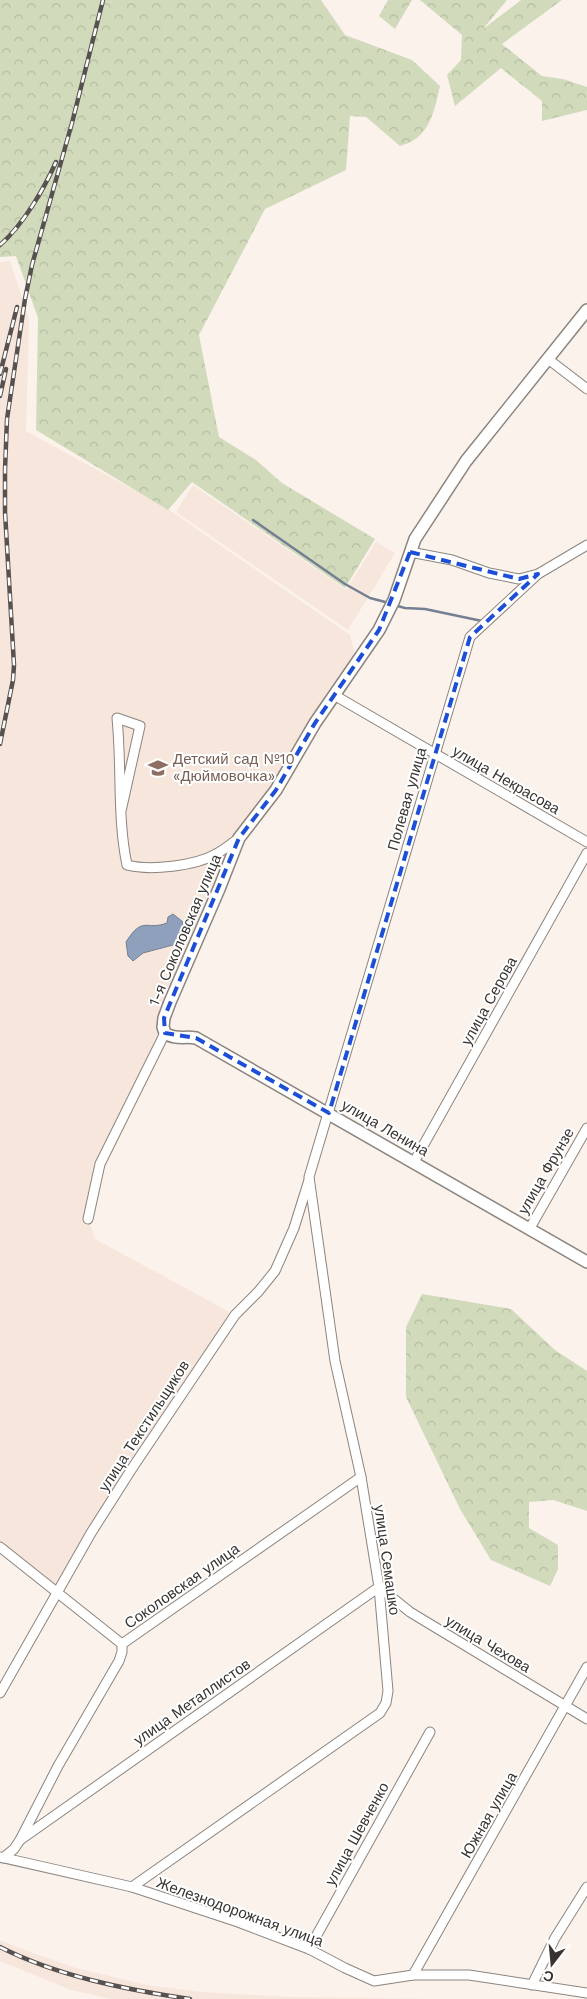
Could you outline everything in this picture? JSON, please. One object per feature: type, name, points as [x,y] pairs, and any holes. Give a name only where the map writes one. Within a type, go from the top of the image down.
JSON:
[{"type":"street","name":"1-я Соколовская улица","points":[[88,1219],[100,1164],[165,1033],[163,1027],[164,1018],[170,1002],[239,838],[276,790],[314,723],[379,630],[392,603],[415,539],[466,461],[587,310]]},
{"type":"street","points":[[548,360],[587,389]]},
{"type":"street","name":"Полевая улица","points":[[329,1114],[470,637],[538,574],[587,545]]},
{"type":"street","points":[[410,552],[452,560],[489,573],[519,579],[538,574]]},
{"type":"street","name":"улица Некрасова","points":[[334,695],[587,842]]},
{"type":"street","points":[[121,811],[140,726],[117,718],[120,752],[121,811],[123,845],[127,865],[139,868],[198,862],[216,854],[239,838]]},
{"type":"street","name":"улица Серова","points":[[414,1162],[587,853]]},
{"type":"street","name":"улица Ленина","points":[[165,1033],[173,1038],[182,1036],[196,1038],[587,1262]]},
{"type":"street","name":"улица Семашко","points":[[132,1887],[380,1712],[386,1703],[388,1691],[379,1587],[361,1478],[335,1361],[309,1177],[329,1114]]},
{"type":"street","name":"улица Фрунзе","points":[[530,1228],[587,1128]]},
{"type":"street","name":"улица Текстильщиков","points":[[0,1693],[91,1533],[177,1399],[236,1315],[275,1271],[294,1228],[309,1177]]},
{"type":"street","name":"Соколовская улица","points":[[2,1857],[14,1849],[20,1840],[58,1766],[119,1661],[122,1644],[361,1478]]},
{"type":"street","points":[[0,1547],[122,1644]]},
{"type":"street","name":"улица Чехова","points":[[379,1587],[410,1612],[587,1719]]},
{"type":"street","name":"улица Металлистов","points":[[20,1840],[379,1587]]},
{"type":"street","name":"Южная улица","points":[[414,1975],[587,1667]]},
{"type":"street","name":"улица Шевченко","points":[[309,1949],[430,1732]]},
{"type":"street","name":"Железнодорожная улица","points":[[2,1857],[132,1887],[238,1922],[309,1949],[374,1981],[414,1975],[469,1975],[587,1993]]},
{"type":"street","points":[[532,1985],[555,1938],[587,1886]]},
{"type":"highlighted area","points":[[410,552],[519,579],[538,574],[470,637],[329,1113],[196,1038],[165,1033],[164,1018],[239,838],[276,790],[315,723],[379,630]]},
{"type":"shaded area","points":[[10,261],[29,319],[26,431],[165,507],[350,635],[357,664],[248,825],[163,1027],[100,1164],[88,1219],[95,1239],[235,1315],[177,1399],[58,1593],[0,1547],[0,262]]},
{"type":"shaded area","points":[[193,485],[346,590],[376,542],[395,553],[348,630],[176,512]]},
{"type":"shaded area","points":[[0,1940],[76,1968],[147,1985],[201,1992],[289,1997],[427,1999],[112,1999],[71,1990],[0,1961]]},
{"type":"green space","points":[[0,0],[321,0],[345,35],[412,60],[440,86],[429,123],[418,137],[400,146],[366,117],[350,116],[346,170],[265,209],[199,335],[219,437],[256,460],[282,483],[375,539],[345,588],[192,482],[168,510],[36,430],[38,318],[16,256],[0,257]]},
{"type":"green space","points":[[388,0],[412,0],[395,29],[379,16]]},
{"type":"green space","points":[[420,0],[507,0],[483,29],[521,0],[562,0],[502,44],[542,76],[563,79],[587,87],[587,110],[542,121],[542,101],[501,68],[455,106],[447,75],[461,60],[462,35]]},
{"type":"green space","points":[[422,1294],[511,1309],[555,1350],[587,1371],[587,1511],[553,1500],[529,1502],[529,1528],[558,1545],[558,1569],[550,1586],[491,1560],[460,1509],[406,1397],[406,1327]]},
{"type":"water","points":[[173,914],[183,922],[183,934],[173,945],[143,953],[133,961],[128,956],[126,942],[132,934],[141,926],[167,923],[168,917]]},
{"type":"waterway","points":[[253,520],[345,584],[370,598],[389,603]]},
{"type":"waterway","points":[[394,605],[405,608],[425,609],[482,621]]},
{"type":"railway","points":[[0,744],[13,680],[14,665],[5,512],[7,419],[32,265],[72,123],[103,0]]},
{"type":"railway","points":[[0,245],[9,237],[32,206],[56,162]]},
{"type":"railway","points":[[0,374],[17,307]]},
{"type":"railway","points":[[0,396],[6,369]]},
{"type":"railway","points":[[0,1947],[69,1974],[117,1986],[190,1999]]},
{"type":"place","name":"Детский сад №10 «Дюймовочка»","points":[[158,768]]}]
